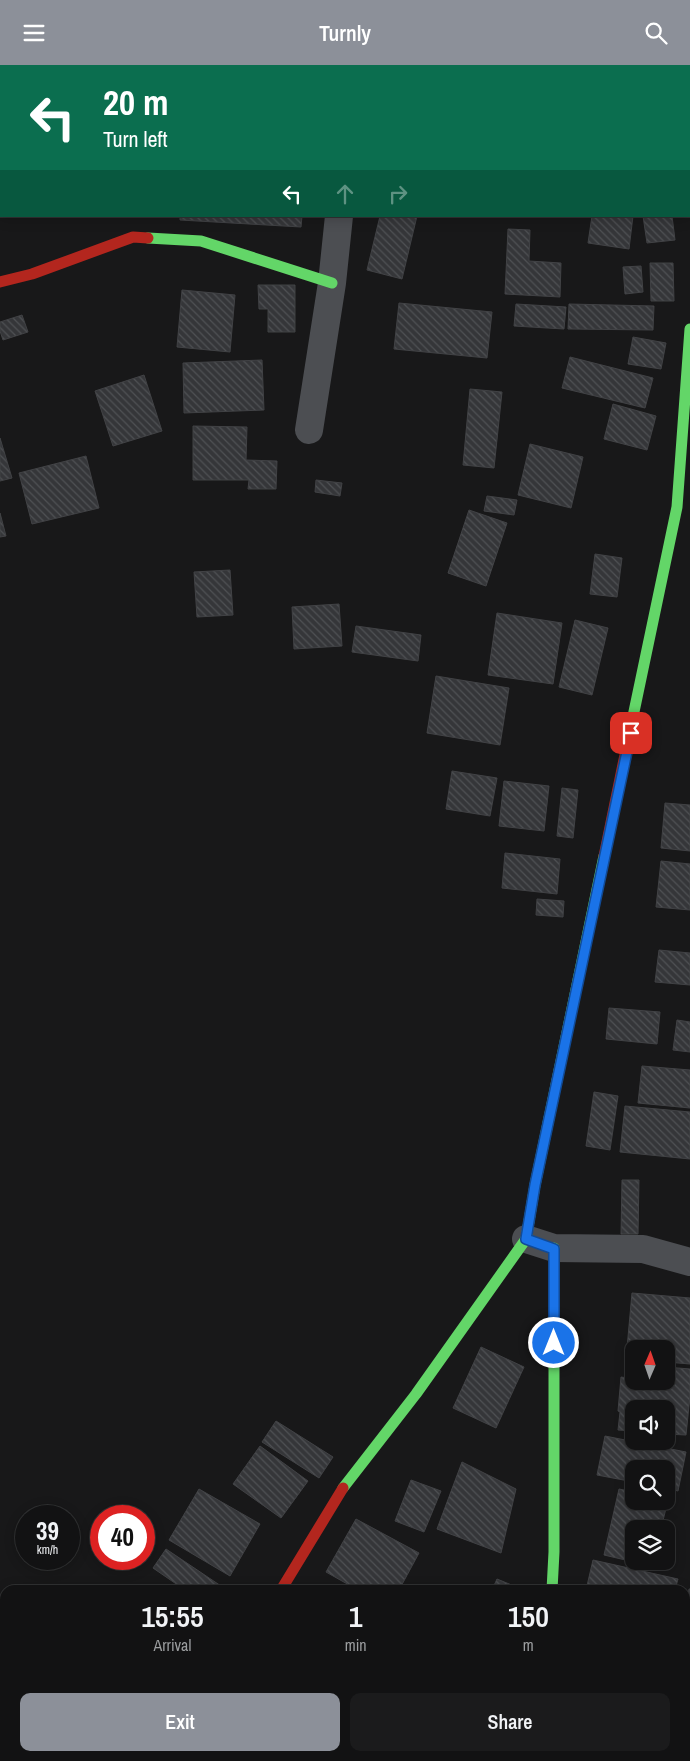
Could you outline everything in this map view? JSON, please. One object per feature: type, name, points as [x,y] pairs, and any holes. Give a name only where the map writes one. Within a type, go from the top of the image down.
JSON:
[{"type":"street","points":[[309,430],[332,283],[339,217]]},
{"type":"street","points":[[0,282],[32,274],[133,237],[201,241],[332,283]]},
{"type":"street","points":[[284,1585],[337,1496],[416,1394],[526,1239],[535,1185],[684,508],[690,329]]},
{"type":"street","points":[[526,1239],[554,1249],[643,1249],[690,1262]]},
{"type":"street","points":[[552,1585],[554,1552],[554,1249]]},
{"type":"building","points":[[180,217],[302,217],[301,227],[180,220]]},
{"type":"building","points":[[380,217],[417,217],[402,279],[367,270]]},
{"type":"building","points":[[592,217],[633,217],[629,249],[588,243]]},
{"type":"building","points":[[643,217],[672,217],[675,240],[647,243]]},
{"type":"building","points":[[508,229],[530,230],[529,261],[561,263],[560,297],[505,294]]},
{"type":"building","points":[[650,263],[673,263],[674,301],[651,301]]},
{"type":"building","points":[[641,266],[643,292],[625,294],[623,267]]},
{"type":"building","points":[[258,285],[295,285],[295,332],[268,332],[268,309],[259,309]]},
{"type":"building","points":[[182,290],[235,295],[230,352],[177,347]]},
{"type":"building","points":[[399,303],[492,312],[487,358],[394,349]]},
{"type":"building","points":[[516,304],[566,307],[564,329],[514,326]]},
{"type":"building","points":[[569,304],[654,306],[653,330],[568,329]]},
{"type":"building","points":[[22,315],[28,332],[3,340],[0,322]]},
{"type":"building","points":[[633,337],[666,343],[661,369],[628,364]]},
{"type":"building","points":[[570,357],[653,378],[645,408],[562,388]]},
{"type":"building","points":[[262,360],[264,410],[184,413],[183,363]]},
{"type":"building","points":[[144,375],[162,431],[113,446],[95,391]]},
{"type":"building","points":[[470,389],[502,392],[494,468],[463,465]]},
{"type":"building","points":[[613,404],[656,416],[647,450],[604,439]]},
{"type":"building","points":[[193,426],[247,427],[246,460],[277,461],[276,489],[248,489],[249,480],[193,480]]},
{"type":"building","points":[[0,438],[12,478],[0,481]]},
{"type":"building","points":[[530,444],[583,457],[571,508],[518,495]]},
{"type":"building","points":[[86,456],[99,508],[32,524],[19,473]]},
{"type":"building","points":[[316,480],[342,483],[340,496],[315,492]]},
{"type":"building","points":[[487,496],[517,500],[514,515],[484,511]]},
{"type":"building","points":[[469,510],[507,523],[486,586],[448,573]]},
{"type":"building","points":[[0,513],[6,536],[0,537]]},
{"type":"building","points":[[595,554],[622,558],[617,597],[590,594]]},
{"type":"building","points":[[230,570],[233,615],[197,617],[194,572]]},
{"type":"building","points":[[339,604],[342,646],[294,649],[292,607]]},
{"type":"building","points":[[497,613],[562,623],[553,684],[488,675]]},
{"type":"building","points":[[575,620],[608,628],[592,695],[559,687]]},
{"type":"building","points":[[356,626],[421,635],[418,661],[352,652]]},
{"type":"building","points":[[436,676],[509,688],[500,745],[427,733]]},
{"type":"building","points":[[452,771],[497,778],[490,816],[446,809]]},
{"type":"building","points":[[504,781],[549,786],[544,831],[499,826]]},
{"type":"building","points":[[562,788],[578,790],[573,838],[557,836]]},
{"type":"building","points":[[665,803],[690,805],[690,851],[661,848]]},
{"type":"building","points":[[505,853],[560,859],[557,894],[502,888]]},
{"type":"building","points":[[661,861],[690,864],[690,910],[656,907]]},
{"type":"building","points":[[537,899],[564,901],[563,917],[536,915]]},
{"type":"building","points":[[659,950],[690,953],[690,985],[655,982]]},
{"type":"building","points":[[609,1008],[660,1012],[657,1044],[606,1039]]},
{"type":"building","points":[[677,1020],[690,1022],[690,1052],[673,1050]]},
{"type":"building","points":[[642,1066],[690,1070],[690,1108],[638,1103]]},
{"type":"building","points":[[594,1092],[618,1096],[610,1150],[586,1146]]},
{"type":"building","points":[[625,1106],[690,1112],[690,1159],[620,1152]]},
{"type":"building","points":[[622,1180],[639,1180],[638,1234],[621,1234]]},
{"type":"building","points":[[632,1293],[690,1298],[690,1364],[675,1363],[675,1340],[628,1340]]},
{"type":"building","points":[[481,1347],[524,1367],[496,1428],[453,1408]]},
{"type":"building","points":[[675,1368],[690,1369],[690,1396],[686,1435],[675,1434],[675,1400],[625,1400],[625,1430],[618,1430],[621,1377],[625,1378],[625,1390],[675,1390]]},
{"type":"building","points":[[276,1421],[333,1457],[319,1478],[262,1442]]},
{"type":"building","points":[[605,1436],[625,1440],[625,1450],[675,1450],[686,1452],[678,1491],[675,1490],[675,1460],[625,1460],[625,1480],[597,1475]]},
{"type":"building","points":[[260,1446],[308,1481],[281,1518],[233,1484]]},
{"type":"building","points":[[462,1462],[516,1489],[501,1553],[437,1529]]},
{"type":"building","points":[[411,1480],[441,1491],[424,1532],[395,1521]]},
{"type":"building","points":[[199,1489],[260,1524],[230,1576],[169,1540]]},
{"type":"building","points":[[619,1489],[625,1490],[625,1510],[666,1510],[663,1520],[625,1520],[625,1560],[604,1555]]},
{"type":"building","points":[[356,1519],[419,1553],[402,1585],[349,1585],[326,1572]]},
{"type":"building","points":[[166,1549],[220,1585],[178,1585],[155,1569],[155,1565]]},
{"type":"building","points":[[593,1560],[625,1567],[625,1570],[638,1570],[678,1579],[676,1585],[587,1585]]},
{"type":"building","points":[[497,1579],[512,1585],[494,1585]]},
{"type":"traffic: fast","points":[[148,238],[201,241],[332,283]]},
{"type":"traffic: fast","points":[[627,745],[677,507],[690,329]]},
{"type":"traffic: fast","points":[[343,1488],[416,1394],[526,1239],[535,1185],[604,856]]},
{"type":"traffic: fast","points":[[552,1585],[554,1552],[554,1248]]},
{"type":"traffic: jam","points":[[0,282],[32,274],[133,237],[148,238]]},
{"type":"traffic: jam","points":[[604,856],[627,745]]},
{"type":"traffic: jam","points":[[284,1585],[343,1488]]},
{"type":"route","points":[[554,1343],[554,1249],[526,1239],[535,1185],[631,733]]}]
